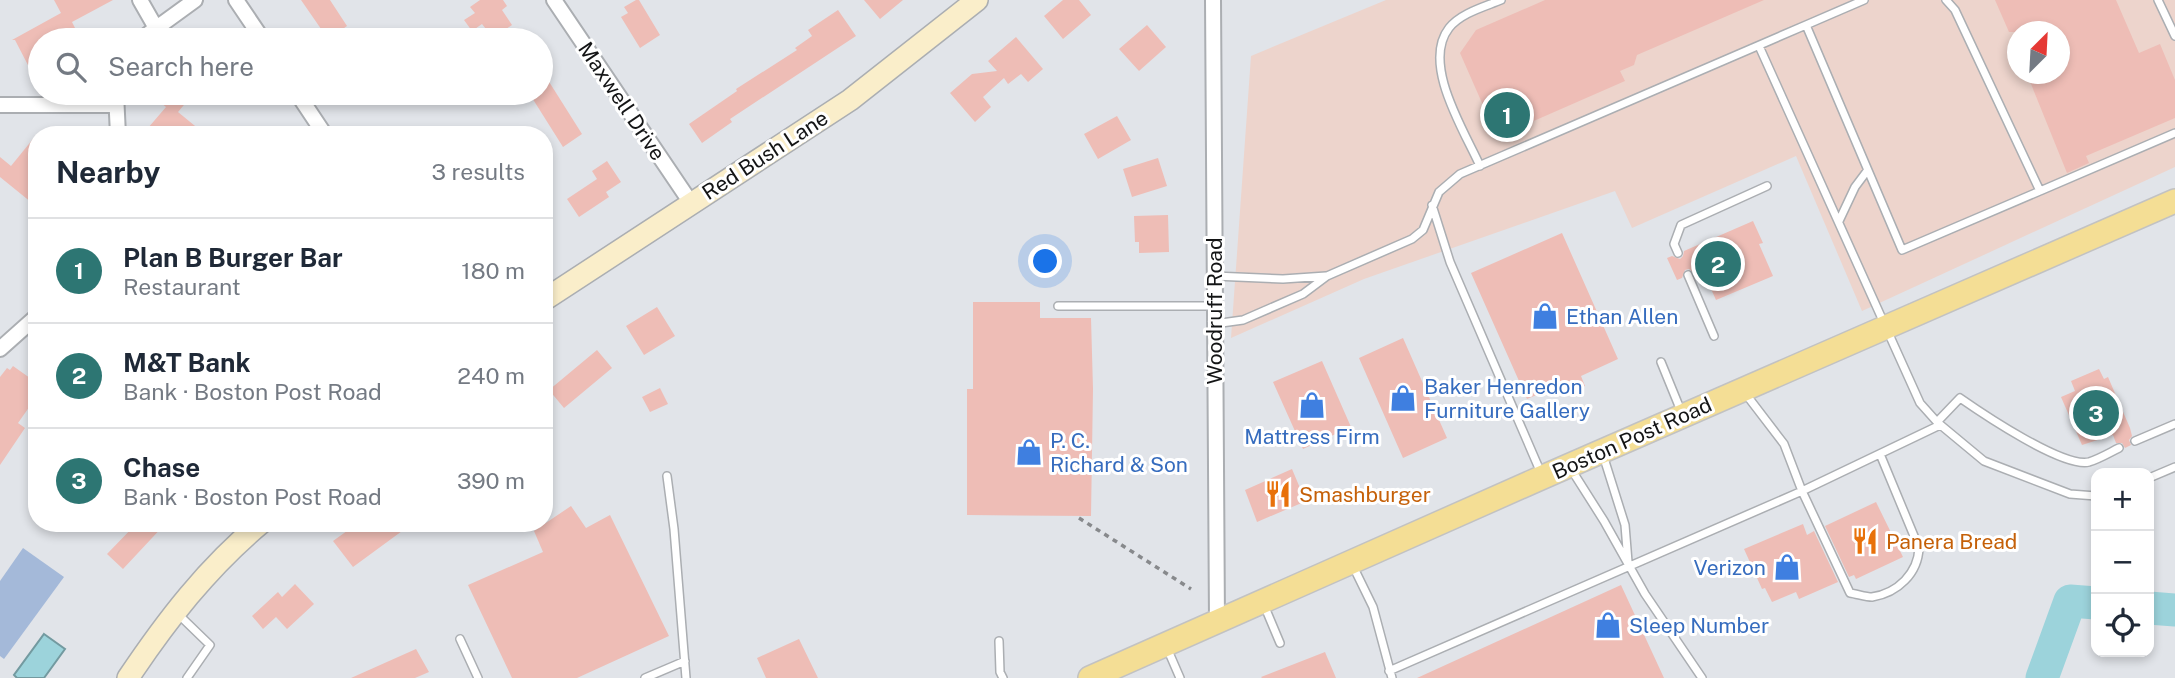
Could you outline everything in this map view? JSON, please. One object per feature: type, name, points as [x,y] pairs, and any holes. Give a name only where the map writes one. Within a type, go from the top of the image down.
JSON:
[{"type":"main road","name":"Boston Post Road","points":[[1090,678],[1742,389],[2175,201]]},
{"type":"street","points":[[140,0],[156,28],[195,0]]},
{"type":"street","points":[[236,0],[255,28]]},
{"type":"street","name":"Maxwell Drive","points":[[554,0],[691,203]]},
{"type":"street","name":"Red Bush Lane","points":[[553,294],[850,100],[977,0]]},
{"type":"street","name":"Woodruff Road","points":[[1213,0],[1217,622]]},
{"type":"street","points":[[0,105],[28,104]]},
{"type":"street","points":[[116,105],[117,126]]},
{"type":"street","points":[[305,105],[319,126]]},
{"type":"street","points":[[0,349],[28,324]]},
{"type":"street","points":[[128,678],[175,611],[221,558],[251,532]]},
{"type":"lane","points":[[1480,166],[1440,75],[1443,42],[1449,28],[1465,15],[1501,0]]},
{"type":"lane","points":[[1214,324],[1243,320],[1303,294],[1327,276],[1412,239],[1423,230],[1439,192],[1460,174],[1864,0]]},
{"type":"lane","points":[[1946,0],[1955,10],[2040,191]]},
{"type":"lane","points":[[2158,0],[2175,36]]},
{"type":"lane","points":[[1806,24],[1902,250],[2175,133]]},
{"type":"lane","points":[[1759,46],[1920,402],[1938,424],[1984,461],[2070,494],[2091,496]]},
{"type":"lane","points":[[1839,221],[1855,187],[1867,171]]},
{"type":"lane","points":[[1678,253],[1674,244],[1681,225],[1767,186]]},
{"type":"lane","points":[[1432,205],[1450,262],[1543,477]]},
{"type":"lane","points":[[1688,275],[1714,336]]},
{"type":"lane","points":[[1214,276],[1283,279],[1327,276]]},
{"type":"lane","points":[[1058,306],[1214,306]]},
{"type":"lane","points":[[1661,362],[1683,415]]},
{"type":"lane","points":[[1742,389],[1784,444],[1802,491],[1850,593],[1871,597],[1891,590],[1910,577],[1918,559],[1919,548],[1880,454]]},
{"type":"lane","points":[[1351,562],[1374,607],[1391,674],[1880,454],[1938,424],[1959,398],[2035,446],[2080,462],[2088,462],[2119,448]]},
{"type":"lane","points":[[2135,441],[2175,424]]},
{"type":"lane","points":[[1602,451],[1625,525],[1629,566]]},
{"type":"lane","points":[[1569,466],[1629,566],[1702,678]]},
{"type":"lane","points":[[2154,476],[2175,467]]},
{"type":"lane","points":[[667,476],[686,678]]},
{"type":"lane","points":[[1263,601],[1280,643]]},
{"type":"lane","points":[[175,611],[209,645],[187,678]]},
{"type":"lane","points":[[460,639],[478,678]]},
{"type":"lane","points":[[999,641],[1000,672],[1003,678]]},
{"type":"lane","points":[[1165,645],[1180,678]]},
{"type":"lane","points":[[645,678],[685,661]]},
{"type":"path","points":[[1079,518],[1191,589]]},
{"type":"shaded area","points":[[1386,0],[2175,0],[2175,167],[1862,311],[1796,156],[1632,228],[1615,191],[1364,279],[1231,338],[1251,56]]},
{"type":"shaded area","points":[[23,548],[64,577],[4,659],[0,656],[0,581]]},
{"type":"shaded area","points":[[44,634],[65,649],[44,678],[17,678],[14,675]]},
{"type":"building","points":[[54,0],[113,0],[72,22],[75,28],[34,28],[61,13]]},
{"type":"building","points":[[301,0],[330,0],[347,26],[320,28]]},
{"type":"building","points":[[480,0],[503,0],[507,6],[502,10],[512,25],[508,28],[485,28],[482,24],[470,28],[464,20],[475,13],[470,7]]},
{"type":"building","points":[[639,0],[660,35],[640,48],[621,17],[628,13],[624,7]]},
{"type":"building","points":[[864,0],[903,0],[880,19]]},
{"type":"building","points":[[1063,0],[1079,0],[1091,15],[1063,39],[1044,16]]},
{"type":"building","points":[[1545,0],[1764,0],[1637,55],[1634,65],[1620,71],[1625,81],[1497,137],[1460,53],[1476,30]]},
{"type":"building","points":[[1995,0],[2116,0],[2139,53],[2160,44],[2175,80],[2175,118],[2086,156],[2089,163],[2067,173],[2031,84],[2070,84],[2070,21],[2007,21],[2007,27]]},
{"type":"building","points":[[838,10],[856,36],[730,119],[732,122],[702,143],[689,124],[737,91],[736,89],[797,50],[795,48],[812,36],[808,30]]},
{"type":"building","points":[[1147,25],[1166,47],[1139,71],[1119,49]]},
{"type":"building","points":[[28,31],[28,65],[15,40],[12,40]]},
{"type":"building","points":[[1016,37],[1043,69],[1028,82],[1021,74],[1008,84],[1004,78],[983,97],[991,107],[975,122],[950,93],[972,74],[997,71],[988,61]]},
{"type":"building","points":[[553,88],[582,134],[563,147],[553,131],[553,126],[550,126],[537,105],[553,105]]},
{"type":"building","points":[[164,105],[184,105],[178,112],[195,126],[150,126],[166,107]]},
{"type":"building","points":[[1117,116],[1131,140],[1098,159],[1084,134]]},
{"type":"building","points":[[28,145],[28,200],[0,177],[0,157],[11,166]]},
{"type":"building","points":[[1158,158],[1167,186],[1132,197],[1123,169]]},
{"type":"building","points":[[607,161],[621,182],[606,192],[609,197],[579,217],[567,199],[597,179],[592,171]]},
{"type":"building","points":[[1168,215],[1169,252],[1139,253],[1139,242],[1135,242],[1134,216]]},
{"type":"building","points":[[1753,221],[1763,243],[1759,244],[1773,276],[1716,300],[1702,269],[1694,273],[1689,269],[1685,270],[1682,278],[1677,280],[1667,258],[1672,256],[1680,259],[1684,251]]},
{"type":"building","name":"Ethan Allen","points":[[1562,233],[1618,359],[1581,376],[1585,386],[1570,392],[1565,383],[1527,399],[1471,273]]},
{"type":"building","name":"P. C. Richard & Son","points":[[973,302],[1040,302],[1040,318],[1091,318],[1091,516],[967,515],[967,389],[973,389]]},
{"type":"building","points":[[657,307],[675,336],[644,355],[626,326]]},
{"type":"building","name":"Baker Henredon Furniture Gallery","points":[[1403,338],[1447,438],[1403,458],[1359,358]]},
{"type":"building","points":[[597,350],[612,368],[564,408],[553,395],[553,387]]},
{"type":"building","name":"Mattress Firm","points":[[1322,361],[1351,427],[1303,449],[1273,382]]},
{"type":"building","points":[[13,366],[28,377],[28,409],[18,423],[25,428],[0,465],[0,377],[7,368],[10,370]]},
{"type":"building","points":[[2099,369],[2104,379],[2108,377],[2130,428],[2131,445],[2125,448],[2122,443],[2116,443],[2113,435],[2082,445],[2061,397],[2075,391],[2071,381]]},
{"type":"building","points":[[660,388],[668,404],[650,412],[642,397]]},
{"type":"building","name":"Smashburger","points":[[1292,469],[1300,488],[1305,485],[1311,499],[1257,522],[1245,490]]},
{"type":"building","name":"Panera Bread","points":[[1876,502],[1903,557],[1856,579],[1854,575],[1849,577],[1825,526]]},
{"type":"building","points":[[571,506],[586,528],[610,515],[669,636],[577,678],[512,678],[468,585],[543,552],[534,532],[553,532],[553,518]]},
{"type":"building","name":"Verizon","points":[[1803,524],[1807,535],[1814,531],[1838,582],[1799,599],[1796,592],[1772,602],[1765,588],[1762,589],[1744,549]]},
{"type":"building","points":[[128,532],[158,532],[123,569],[107,554]]},
{"type":"building","points":[[346,532],[401,532],[353,567],[333,541]]},
{"type":"building","points":[[295,584],[314,604],[287,629],[276,617],[263,629],[252,616],[278,592],[282,597]]},
{"type":"building","points":[[1621,585],[1664,678],[1417,678]]},
{"type":"building","points":[[799,639],[818,678],[766,678],[757,658]]},
{"type":"building","points":[[416,649],[429,672],[415,678],[351,678]]},
{"type":"building","points":[[1325,652],[1336,678],[1261,677]]},
{"type":"waterway","points":[[2042,678],[2070,601],[2091,603]]},
{"type":"waterway","points":[[2154,608],[2175,610]]},
{"type":"place","name":"Plan B Burger Bar","points":[[1507,115]]},
{"type":"place","name":"M&T Bank","points":[[1718,264]]},
{"type":"place","name":"Ethan Allen","points":[[1545,316]]},
{"type":"place","name":"Baker Henredon Furniture Gallery","points":[[1403,398]]},
{"type":"place","name":"Mattress Firm","points":[[1312,405]]},
{"type":"place","name":"Chase","points":[[2096,413]]},
{"type":"place","name":"P. C. Richard & Son","points":[[1029,452]]},
{"type":"place","name":"Smashburger","points":[[1278,494]]},
{"type":"place","name":"Panera Bread","points":[[1865,541]]},
{"type":"place","name":"Verizon","points":[[1787,567]]},
{"type":"place","name":"Sleep Number","points":[[1608,625]]}]
